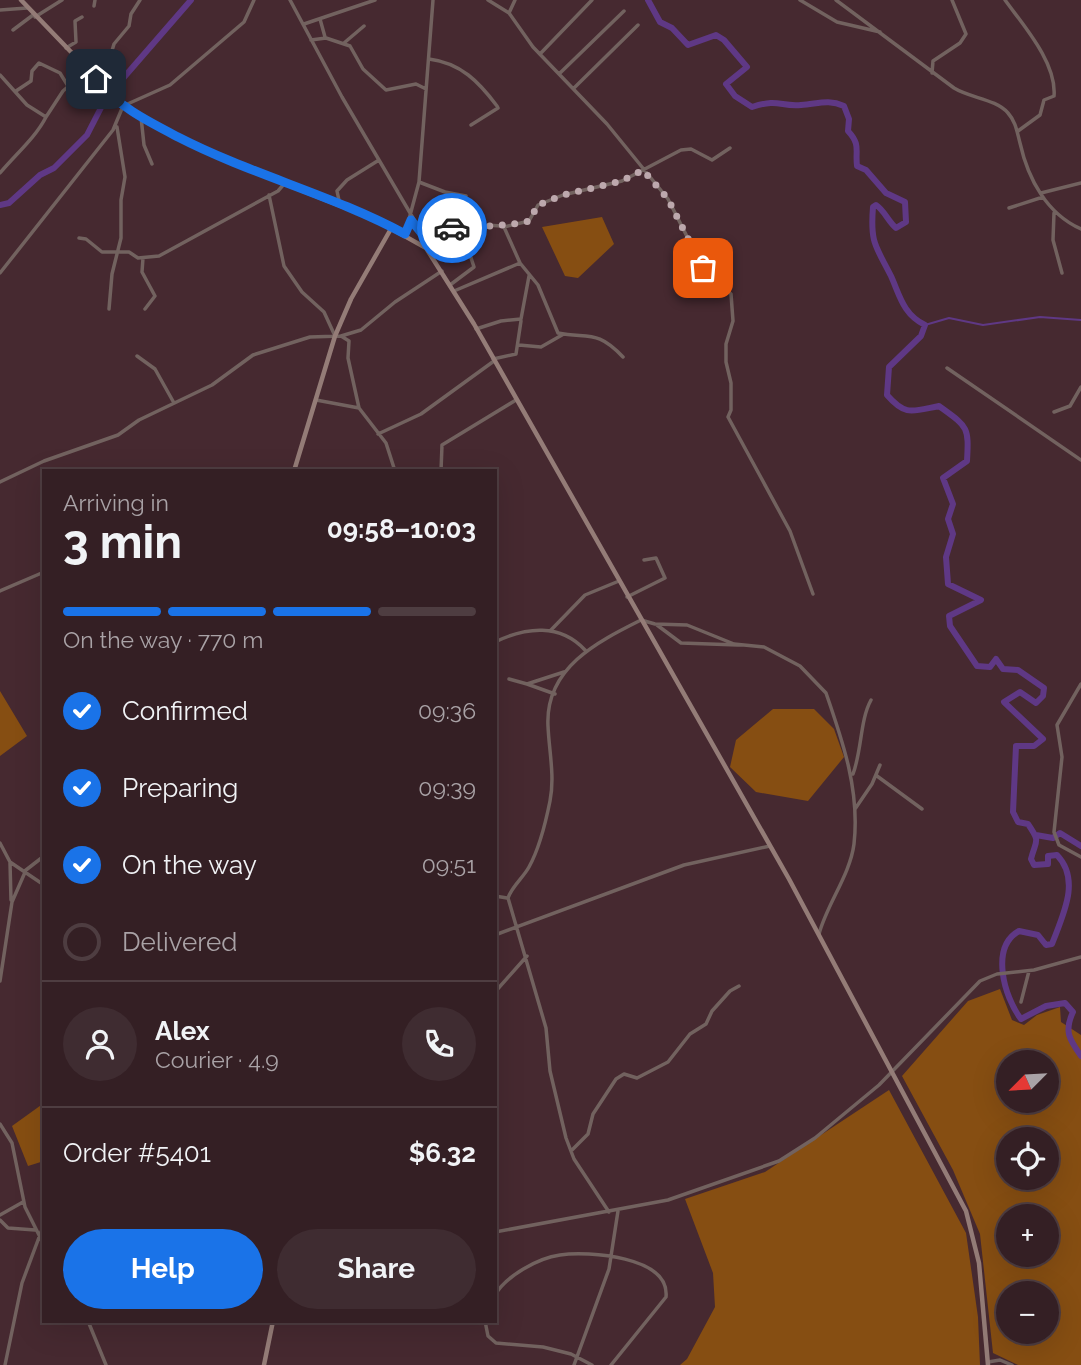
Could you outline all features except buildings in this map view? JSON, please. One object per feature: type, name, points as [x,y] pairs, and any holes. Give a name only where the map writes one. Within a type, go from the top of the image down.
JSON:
[{"type":"street","points":[[21,0],[123,106],[215,156],[392,227],[426,248],[477,329],[620,580],[627,597],[819,934],[893,1072],[970,1222],[979,1263],[988,1364],[1000,1360],[1013,1365]]},
{"type":"street","points":[[13,30],[62,0]]},
{"type":"street","points":[[94,6],[96,0]]},
{"type":"street","points":[[0,173],[18,150],[36,134],[68,86],[111,54],[140,0]]},
{"type":"street","points":[[123,106],[148,98],[181,76],[244,22],[254,0]]},
{"type":"street","points":[[290,0],[411,220],[423,235],[426,248]]},
{"type":"street","points":[[304,24],[375,0]]},
{"type":"street","points":[[405,234],[411,220],[419,182],[433,0]]},
{"type":"street","points":[[509,13],[515,0]]},
{"type":"street","points":[[540,54],[592,0]]},
{"type":"street","points":[[800,0],[837,22],[882,32]]},
{"type":"street","points":[[836,0],[882,32],[932,73],[969,97],[1003,108],[1018,131],[1020,145],[1042,195],[1054,213],[1081,229]]},
{"type":"street","points":[[932,73],[933,61],[960,43],[966,34],[952,0]]},
{"type":"street","points":[[1005,0],[1039,47],[1054,87],[1054,96],[1044,100],[1040,115],[1018,131]]},
{"type":"street","points":[[492,1],[509,13],[540,54],[574,88],[668,199],[703,268],[731,294],[733,321],[726,344],[731,410],[727,417],[790,531],[813,594]]},
{"type":"street","points":[[0,10],[27,8]]},
{"type":"street","points":[[559,74],[624,11]]},
{"type":"street","points":[[66,48],[76,41],[75,21],[82,17]]},
{"type":"street","points":[[320,19],[326,38]]},
{"type":"street","points":[[574,88],[638,25]]},
{"type":"street","points":[[344,43],[364,26]]},
{"type":"street","points":[[311,40],[326,38],[344,43],[353,49],[363,69],[386,90],[416,84],[426,89]]},
{"type":"street","points":[[429,59],[447,62],[466,72],[497,106],[498,108],[471,125]]},
{"type":"street","points":[[16,91],[31,81],[32,71],[39,62],[60,74],[68,86]]},
{"type":"street","points":[[0,75],[27,105],[47,117]]},
{"type":"street","points":[[0,273],[117,125],[123,106]]},
{"type":"street","points":[[141,117],[144,145],[152,164]]},
{"type":"street","points":[[109,310],[125,177],[117,125]]},
{"type":"street","points":[[423,235],[461,227],[494,225],[505,228],[529,221],[538,205],[563,195],[622,181],[688,149],[712,160],[730,148]]},
{"type":"street","points":[[340,205],[337,191],[347,180],[379,160]]},
{"type":"street","points":[[419,182],[458,196],[466,196]]},
{"type":"street","points":[[1009,208],[1081,183]]},
{"type":"street","points":[[79,239],[86,239],[102,252],[118,251],[144,258],[162,256],[284,184]]},
{"type":"street","points":[[269,195],[284,266],[296,285],[324,312],[338,336],[349,341],[351,347],[348,358],[359,408],[386,443],[394,469]]},
{"type":"street","points":[[1054,213],[1053,240],[1062,273]]},
{"type":"street","points":[[295,469],[351,299],[392,227]]},
{"type":"street","points":[[450,285],[474,267],[461,227]]},
{"type":"street","points":[[505,228],[520,264],[538,285],[553,327],[563,335]]},
{"type":"street","points":[[144,258],[142,272],[155,296],[145,309]]},
{"type":"street","points":[[454,290],[520,264]]},
{"type":"street","points":[[0,482],[44,461],[118,435],[132,424],[212,384],[253,355],[310,337],[338,336],[361,330],[395,302],[442,271]]},
{"type":"street","points":[[378,434],[421,414],[494,360],[513,356],[519,345],[521,319],[530,276]]},
{"type":"street","points":[[477,329],[501,321],[521,319]]},
{"type":"street","points":[[519,345],[541,347],[563,335],[592,336],[612,346],[623,357]]},
{"type":"street","points":[[137,356],[155,369],[174,403]]},
{"type":"street","points":[[947,368],[1081,460]]},
{"type":"street","points":[[1054,412],[1070,406],[1081,387]]},
{"type":"street","points":[[316,400],[359,408]]},
{"type":"street","points":[[441,469],[442,445],[480,419],[516,400]]},
{"type":"street","points":[[627,597],[665,578],[656,558],[644,560]]},
{"type":"street","points":[[0,591],[42,573]]},
{"type":"street","points":[[551,629],[585,595],[620,580]]},
{"type":"street","points":[[508,898],[531,864],[550,802],[552,773],[548,716],[566,671],[584,650],[641,620],[655,624],[687,625],[740,645]]},
{"type":"street","points":[[655,624],[681,643],[755,644],[785,656],[820,683],[829,701],[852,776],[854,845],[824,914],[819,934]]},
{"type":"street","points":[[497,641],[515,635],[551,629],[569,636],[584,650]]},
{"type":"street","points":[[527,684],[566,671]]},
{"type":"street","points":[[509,678],[555,694]]},
{"type":"street","points":[[1081,684],[1057,724],[1062,757],[1054,832],[1059,845],[1081,857]]},
{"type":"street","points":[[852,776],[861,750],[863,721],[871,700]]},
{"type":"street","points":[[854,810],[877,776],[880,765]]},
{"type":"street","points":[[877,776],[922,809]]},
{"type":"street","points":[[0,843],[10,862],[12,902],[0,981]]},
{"type":"street","points":[[497,933],[684,865],[770,846]]},
{"type":"street","points":[[12,902],[26,870],[42,858]]},
{"type":"street","points":[[10,862],[26,870],[42,883]]},
{"type":"street","points":[[497,896],[508,898]]},
{"type":"street","points":[[508,898],[546,1028],[550,1071],[571,1152],[609,1212]]},
{"type":"street","points":[[497,990],[527,956]]},
{"type":"street","points":[[497,1232],[618,1211],[692,1194],[779,1161],[815,1138],[893,1072],[974,986],[997,974],[1029,971],[1081,957]]},
{"type":"street","points":[[1021,1002],[1029,971]]},
{"type":"street","points":[[571,1152],[588,1134],[593,1114],[616,1079],[624,1074],[637,1078],[668,1062],[690,1034],[706,1024],[712,1011],[730,990],[738,986]]},
{"type":"street","points":[[0,1124],[12,1143],[23,1202],[42,1242]]},
{"type":"street","points":[[23,1202],[0,1218],[1,1224],[36,1233]]},
{"type":"street","points":[[574,1365],[612,1258],[618,1211]]},
{"type":"street","points":[[5,1365],[22,1283],[36,1233],[42,1226]]},
{"type":"street","points":[[497,1293],[514,1276],[550,1258],[583,1255],[648,1266],[667,1292],[664,1300],[611,1365]]},
{"type":"street","points":[[90,1323],[106,1365]]},
{"type":"street","points":[[264,1365],[273,1323]]},
{"type":"street","points":[[485,1323],[488,1335],[496,1343],[543,1347],[592,1365]]},
{"type":"shaded area","points":[[602,217],[614,244],[578,278],[565,276],[542,227]]},
{"type":"shaded area","points":[[0,691],[27,736],[0,756]]},
{"type":"shaded area","points":[[773,709],[814,709],[834,729],[844,757],[808,801],[756,792],[730,767],[736,740]]},
{"type":"shaded area","points":[[1000,989],[1012,1020],[1024,1025],[1037,1015],[1060,1007],[1061,1022],[1081,1035],[1081,1365],[1018,1365],[993,1353],[980,1234],[953,1170],[902,1076],[968,1001]]},
{"type":"shaded area","points":[[889,1090],[966,1233],[978,1317],[980,1365],[680,1365],[687,1359],[715,1307],[713,1273],[685,1199],[765,1172]]},
{"type":"shaded area","points":[[42,1104],[42,1162],[28,1166],[12,1126]]},
{"type":"waterway","points":[[0,205],[9,203],[40,175],[54,168],[87,135],[106,98],[191,0]]},
{"type":"waterway","points":[[648,0],[660,22],[672,28],[688,45],[716,35],[724,40],[747,67],[726,84],[735,96],[752,107],[768,103],[794,105],[828,102],[844,106],[849,119],[848,131],[856,144],[857,166],[866,170],[886,193],[905,202],[906,222],[896,228],[879,207],[873,207],[872,229],[878,251],[907,310],[925,325],[921,336],[889,367],[887,395],[899,407],[910,411],[939,406],[965,428],[968,441],[967,461],[943,478],[953,504],[948,519],[953,534],[946,557],[948,584],[981,600],[949,616],[950,626],[977,666],[990,667],[996,659],[1003,669],[1018,670],[1044,688],[1043,696],[1036,703],[1020,692],[1004,702],[1043,739],[1034,746],[1016,746],[1013,812],[1018,822],[1028,824],[1035,835],[1031,859],[1034,865],[1048,864],[1048,856],[1057,855],[1068,875],[1068,898],[1052,944],[1046,945],[1038,935],[1019,931],[1010,938],[1002,960],[1005,986],[1021,1019],[1046,1006],[1065,1003],[1073,1012],[1069,1035],[1081,1056]]},
{"type":"waterway","points":[[925,325],[949,318],[983,325],[1040,317],[1081,320]]},
{"type":"waterway","points":[[1036,835],[1053,838],[1060,833],[1081,846]]},
{"type":"way so far","points":[[452,228],[474,229],[500,225],[505,228],[529,221],[538,205],[563,195],[622,181],[643,170],[668,199],[703,268]]},
{"type":"route","points":[[96,79],[123,106],[233,164],[376,219],[405,234],[411,220],[423,235],[452,228]]}]
